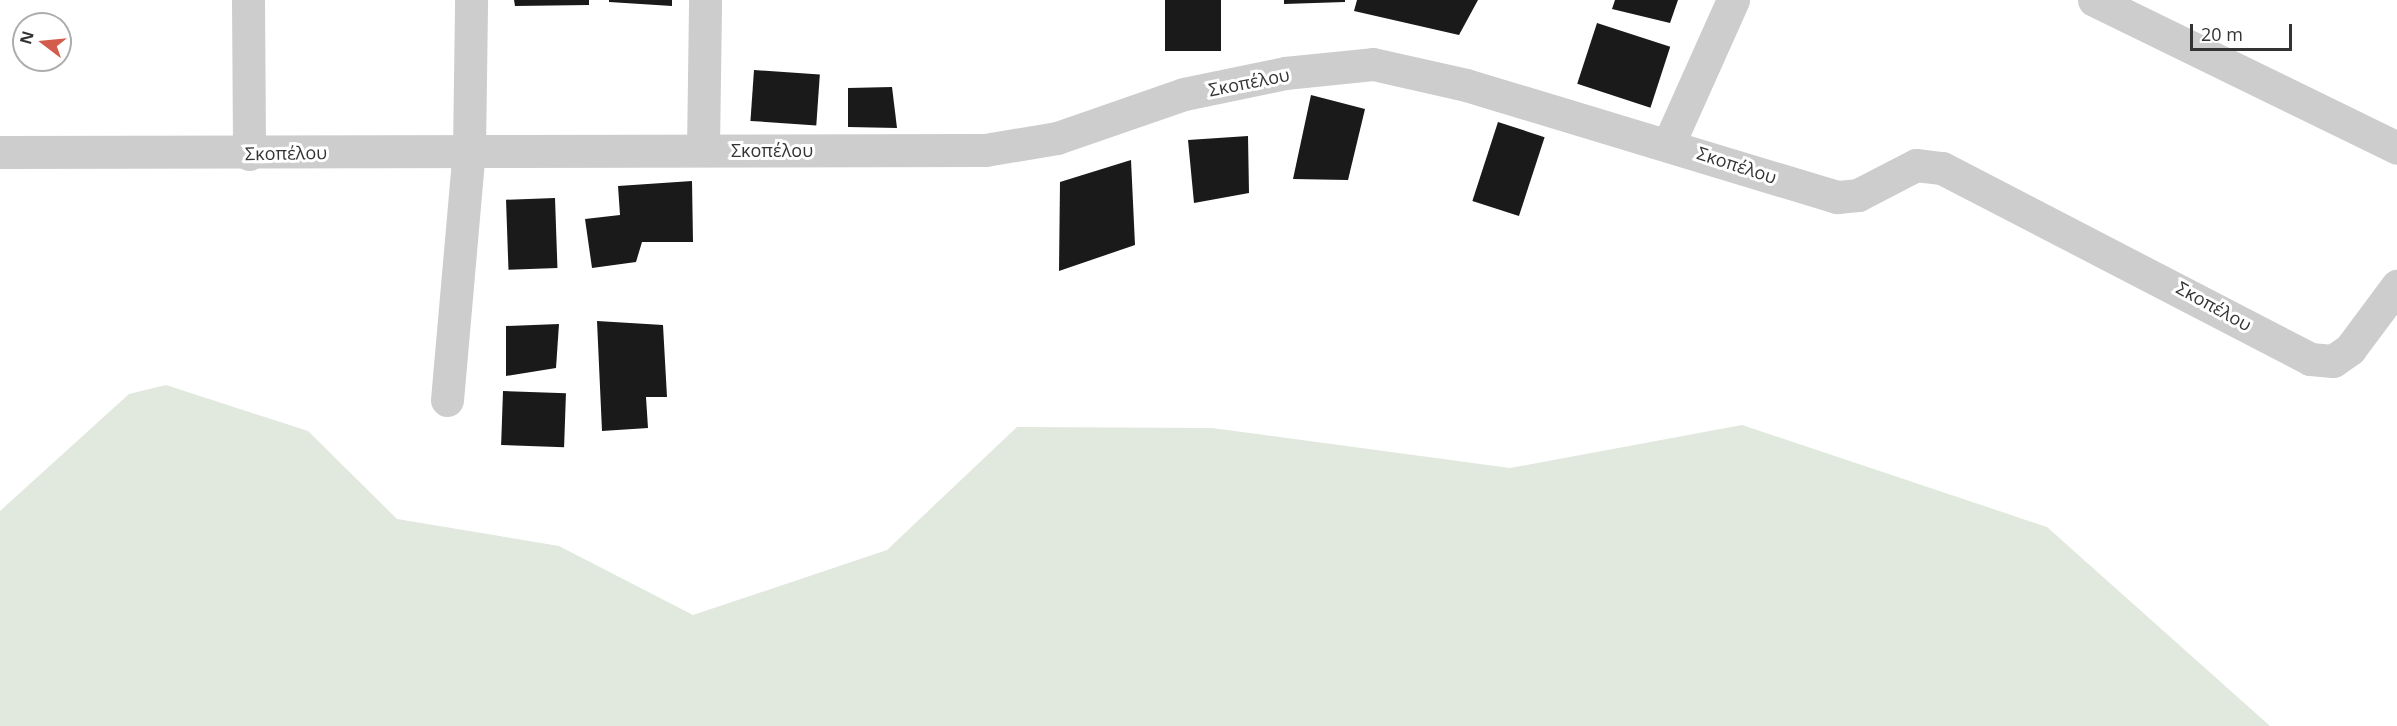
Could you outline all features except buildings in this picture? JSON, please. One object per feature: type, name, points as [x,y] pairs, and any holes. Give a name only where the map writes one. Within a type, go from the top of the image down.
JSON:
[{"type":"street","points":[[248,0],[249,154]]},
{"type":"street","points":[[447,400],[469,150],[471,0]]},
{"type":"street","points":[[703,149],[705,0]]},
{"type":"street","points":[[1669,143],[1733,0]]},
{"type":"street","points":[[2094,0],[2397,148]]},
{"type":"street","name":"Σκοπέλου","points":[[0,152],[249,154],[469,150],[985,150],[1057,138],[1184,94],[1285,74],[1373,64],[1669,143],[1838,197],[1858,195],[1916,165],[1942,168],[2310,359],[2333,361],[2350,350],[2397,286]]},
{"type":"shaded area","points":[[166,385],[308,431],[397,519],[559,546],[693,615],[887,550],[1017,427],[1212,428],[1510,468],[1742,425],[2047,527],[2270,726],[0,726],[0,511],[129,394]]}]
